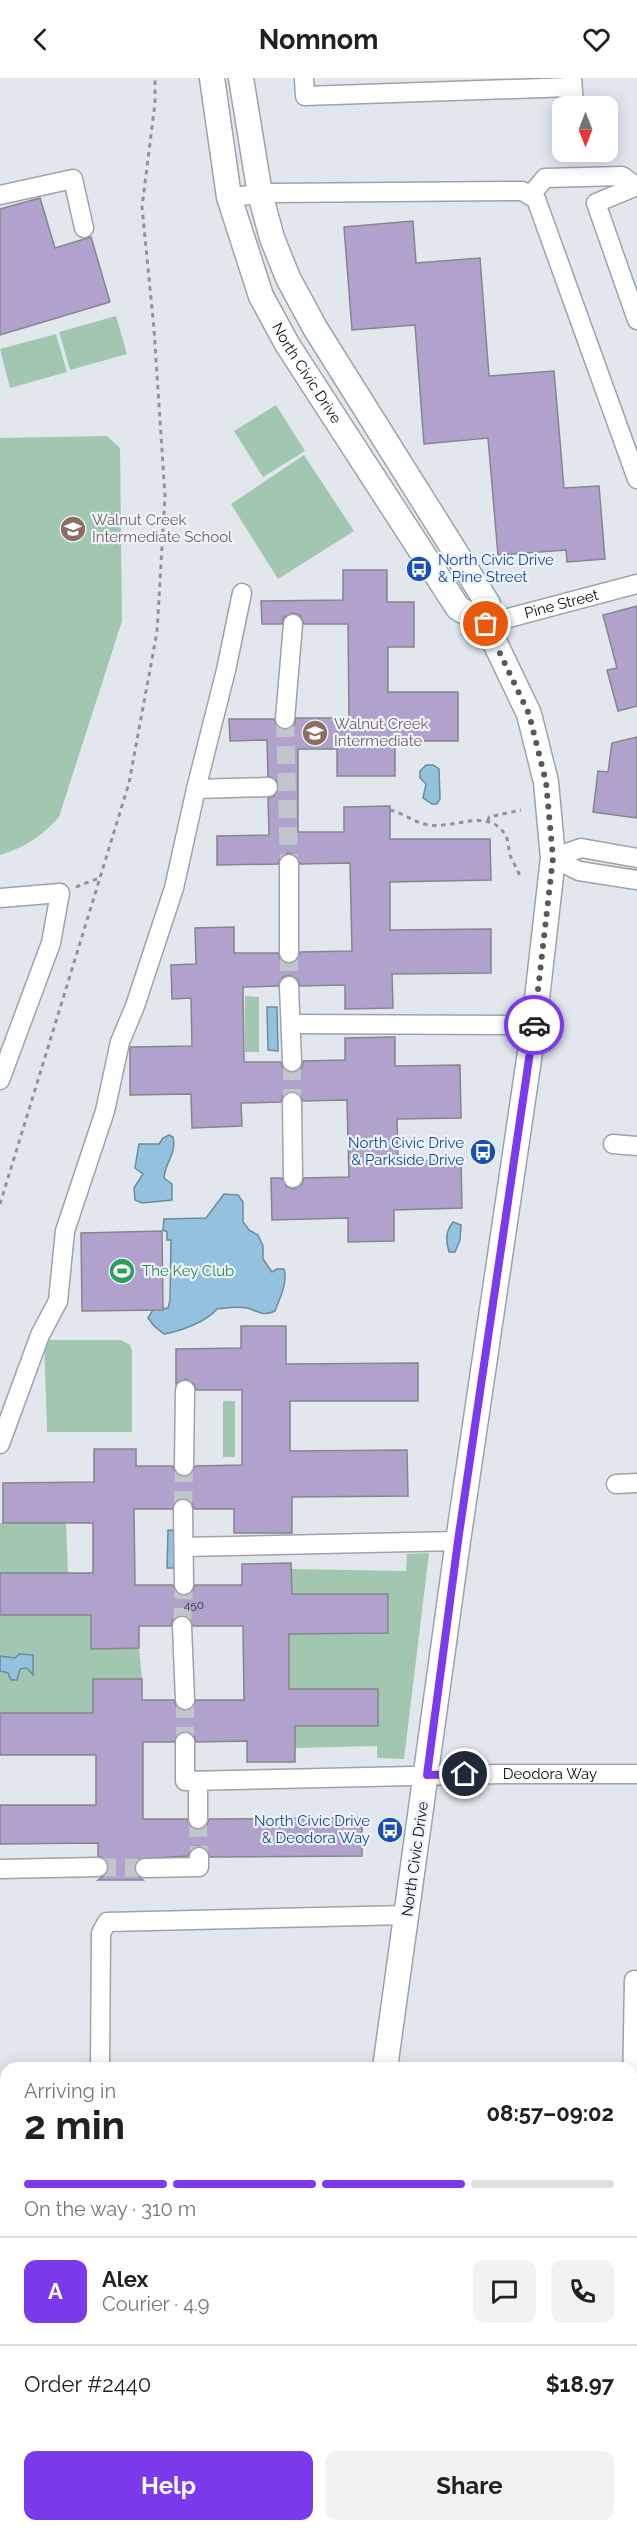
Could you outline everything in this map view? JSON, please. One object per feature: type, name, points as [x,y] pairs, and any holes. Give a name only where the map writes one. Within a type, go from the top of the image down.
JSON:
[{"type":"main road","name":"North Civic Drive","points":[[212,78],[229,197],[261,296],[287,344],[458,608],[486,624]]},
{"type":"main road","name":"North Civic Drive","points":[[241,78],[260,194],[272,238],[288,278],[315,328],[489,604],[486,624],[529,714],[546,782],[553,858],[534,1025],[458,1541],[386,2062]]},
{"type":"street","points":[[304,78],[305,96],[572,83]]},
{"type":"street","points":[[530,196],[545,178],[621,176],[637,187]]},
{"type":"street","points":[[0,195],[73,179],[84,228]]},
{"type":"street","points":[[637,187],[596,202],[637,320]]},
{"type":"street","points":[[229,197],[260,194],[522,191],[536,199],[637,478]]},
{"type":"street","name":"Pine Street","points":[[486,624],[637,584]]},
{"type":"street","points":[[0,1444],[40,1335],[58,1301],[65,1231],[105,1111],[120,1042],[135,1006],[174,888],[242,593]]},
{"type":"street","points":[[285,719],[293,624]]},
{"type":"street","points":[[196,789],[268,787]]},
{"type":"street","points":[[553,858],[581,848],[637,858]]},
{"type":"street","points":[[553,858],[579,871],[637,880]]},
{"type":"street","points":[[289,864],[289,952]]},
{"type":"street","points":[[0,898],[60,892],[51,943],[0,1080]]},
{"type":"street","points":[[289,986],[292,1062]]},
{"type":"street","points":[[291,1024],[534,1025]]},
{"type":"street","points":[[292,1101],[293,1178]]},
{"type":"street","points":[[613,1144],[637,1146]]},
{"type":"street","points":[[184,1466],[185,1390]]},
{"type":"street","points":[[616,1484],[637,1483]]},
{"type":"street","points":[[183,1509],[184,1585]]},
{"type":"street","points":[[184,1547],[458,1541]]},
{"type":"street","points":[[182,1626],[185,1700]]},
{"type":"street","points":[[185,1742],[185,1781],[198,1781],[198,1819]]},
{"type":"street","name":"Deodora Way","points":[[198,1781],[427,1775],[637,1774]]},
{"type":"street","points":[[145,1868],[199,1867],[199,1857]]},
{"type":"street","points":[[0,1869],[98,1867]]},
{"type":"street","points":[[100,2062],[101,1933],[107,1922],[407,1915]]},
{"type":"street","points":[[633,2062],[634,1980]]},
{"type":"path","points":[[0,1204],[129,783],[157,633],[165,496],[154,329],[142,207],[155,103],[155,78]]},
{"type":"path","points":[[390,810],[428,825],[488,821],[497,825],[506,834],[509,854],[520,876]]},
{"type":"path","points":[[488,821],[489,817],[521,810]]},
{"type":"path","points":[[60,892],[99,878]]},
{"type":"green space","points":[[116,316],[127,354],[70,370],[59,332]]},
{"type":"green space","points":[[56,334],[67,372],[10,388],[0,349]]},
{"type":"green space","points":[[276,405],[305,451],[263,477],[234,431]]},
{"type":"green space","points":[[107,436],[120,448],[122,621],[59,817],[32,840],[0,855],[0,438]]},
{"type":"green space","points":[[304,455],[354,531],[278,579],[231,504]]},
{"type":"green space","points":[[245,996],[259,997],[259,1052],[245,1052]]},
{"type":"green space","points":[[44,1340],[121,1340],[130,1345],[132,1351],[132,1432],[47,1432]]},
{"type":"green space","points":[[223,1401],[235,1401],[235,1457],[223,1457]]},
{"type":"green space","points":[[0,1523],[66,1523],[68,1573],[0,1573]]},
{"type":"green space","points":[[429,1553],[404,1759],[377,1758],[377,1746],[295,1748],[295,1726],[378,1726],[378,1689],[289,1689],[289,1634],[388,1633],[388,1594],[292,1594],[292,1569],[406,1571],[407,1554]]},
{"type":"green space","points":[[0,1615],[91,1615],[91,1649],[139,1648],[142,1679],[93,1713],[0,1713]]},
{"type":"water","points":[[426,765],[433,765],[439,769],[440,799],[437,804],[432,804],[423,798],[426,784],[420,778],[420,771]]},
{"type":"water","points":[[267,1007],[277,1007],[278,1051],[268,1050]]},
{"type":"water","points":[[169,1135],[173,1137],[174,1143],[164,1178],[172,1184],[172,1200],[142,1203],[135,1200],[134,1188],[143,1174],[135,1168],[139,1144],[159,1144]]},
{"type":"water","points":[[224,1194],[238,1195],[243,1202],[243,1222],[249,1230],[258,1235],[263,1246],[263,1259],[272,1272],[284,1269],[284,1285],[275,1311],[264,1313],[243,1307],[217,1309],[193,1325],[164,1334],[148,1318],[153,1310],[168,1308],[170,1300],[171,1240],[167,1240],[167,1232],[163,1230],[164,1219],[206,1218]]},
{"type":"water","points":[[453,1222],[461,1225],[460,1240],[455,1252],[449,1252],[447,1237]]},
{"type":"water","points":[[168,1530],[177,1531],[177,1568],[167,1568]]},
{"type":"water","points":[[19,1654],[33,1655],[33,1675],[27,1668],[20,1669],[17,1680],[11,1680],[8,1673],[0,1671],[0,1656],[15,1658]]},
{"type":"building","points":[[40,198],[55,248],[91,237],[110,302],[0,335],[0,209]]},
{"type":"building","points":[[413,221],[416,263],[480,258],[489,376],[554,371],[564,488],[599,486],[605,559],[567,562],[566,550],[498,555],[488,438],[424,444],[415,325],[352,330],[344,227]]},
{"type":"building","points":[[343,570],[387,570],[387,602],[414,602],[414,647],[388,647],[388,692],[458,692],[458,741],[395,741],[395,776],[337,776],[337,749],[298,749],[298,832],[344,832],[344,807],[390,806],[390,839],[490,839],[491,880],[390,882],[390,930],[491,929],[491,973],[392,974],[393,1008],[345,1009],[345,985],[300,986],[298,980],[289,975],[283,977],[278,986],[243,987],[244,1062],[281,1062],[283,1068],[293,1073],[302,1068],[303,1061],[345,1060],[345,1038],[395,1037],[395,1066],[460,1065],[461,1118],[397,1119],[398,1161],[461,1160],[462,1208],[394,1210],[394,1241],[348,1242],[348,1218],[272,1220],[271,1178],[282,1178],[287,1187],[294,1189],[302,1184],[304,1178],[349,1177],[347,1100],[303,1101],[298,1093],[291,1091],[283,1096],[281,1102],[241,1103],[242,1126],[192,1128],[191,1094],[130,1095],[130,1047],[192,1046],[191,998],[172,999],[171,965],[196,964],[195,928],[234,927],[234,953],[278,953],[280,959],[288,964],[295,962],[300,952],[352,951],[350,863],[300,864],[295,855],[288,853],[280,858],[278,864],[217,865],[217,836],[269,835],[268,798],[274,796],[279,787],[277,781],[268,776],[267,740],[230,741],[229,719],[274,719],[278,728],[285,730],[294,726],[296,718],[349,718],[348,624],[304,624],[300,615],[293,613],[284,617],[282,624],[262,624],[261,601],[343,600]]},
{"type":"building","points":[[637,606],[637,706],[618,711],[607,670],[617,668],[603,615]]},
{"type":"building","points":[[637,737],[637,818],[593,812],[598,771],[608,772],[612,743]]},
{"type":"building","name":"The Key Club","points":[[162,1231],[163,1310],[82,1311],[81,1233]]},
{"type":"building","points":[[241,1326],[286,1326],[286,1364],[418,1363],[418,1401],[290,1401],[290,1451],[407,1450],[408,1496],[292,1497],[292,1533],[234,1533],[234,1509],[194,1509],[192,1503],[183,1498],[177,1500],[172,1509],[134,1509],[135,1585],[173,1585],[178,1594],[185,1596],[193,1591],[195,1585],[242,1585],[242,1564],[291,1563],[292,1594],[388,1594],[388,1633],[289,1634],[289,1689],[378,1689],[378,1726],[295,1726],[295,1762],[247,1762],[247,1741],[196,1742],[194,1736],[186,1731],[179,1733],[174,1742],[143,1742],[143,1819],[187,1819],[192,1828],[199,1830],[207,1825],[209,1819],[362,1818],[362,1856],[210,1857],[205,1848],[198,1846],[193,1848],[188,1856],[139,1859],[134,1869],[143,1880],[98,1880],[108,1873],[109,1867],[107,1861],[98,1856],[98,1843],[0,1844],[0,1805],[96,1805],[96,1755],[0,1755],[0,1713],[93,1713],[93,1679],[142,1679],[142,1700],[174,1700],[176,1706],[185,1711],[191,1709],[196,1700],[244,1700],[243,1626],[193,1626],[188,1616],[181,1615],[172,1620],[171,1626],[139,1626],[139,1648],[91,1649],[91,1615],[0,1615],[0,1573],[93,1573],[93,1523],[3,1523],[3,1483],[94,1482],[94,1449],[136,1449],[136,1466],[173,1466],[175,1472],[183,1477],[190,1475],[195,1466],[242,1465],[242,1390],[196,1390],[194,1384],[186,1379],[176,1384],[176,1349],[241,1348]]},
{"type":"tunnel","points":[[285,719],[289,864]]},
{"type":"tunnel","points":[[289,953],[289,986]]},
{"type":"tunnel","points":[[292,1062],[292,1102]]},
{"type":"tunnel","points":[[183,1509],[184,1466]]},
{"type":"tunnel","points":[[182,1626],[184,1585]]},
{"type":"tunnel","points":[[185,1700],[185,1742]]},
{"type":"tunnel","points":[[198,1819],[199,1857]]},
{"type":"tunnel","points":[[98,1867],[145,1868]]},
{"type":"way so far","points":[[486,624],[529,714],[546,782],[553,858],[534,1025]]},
{"type":"place","name":"Walnut Creek Intermediate School","points":[[73,529]]},
{"type":"place","name":"North Civic Drive & Pine Street","points":[[419,569]]},
{"type":"place","name":"Walnut Creek Intermediate","points":[[315,733]]},
{"type":"place","name":"North Civic Drive & Parkside Drive","points":[[483,1152]]},
{"type":"place","name":"The Key Club","points":[[122,1271]]},
{"type":"place","name":"North Civic Drive & Deodora Way","points":[[390,1830]]},
{"type":"route","points":[[465,1774],[427,1775],[458,1541],[534,1025]]}]
